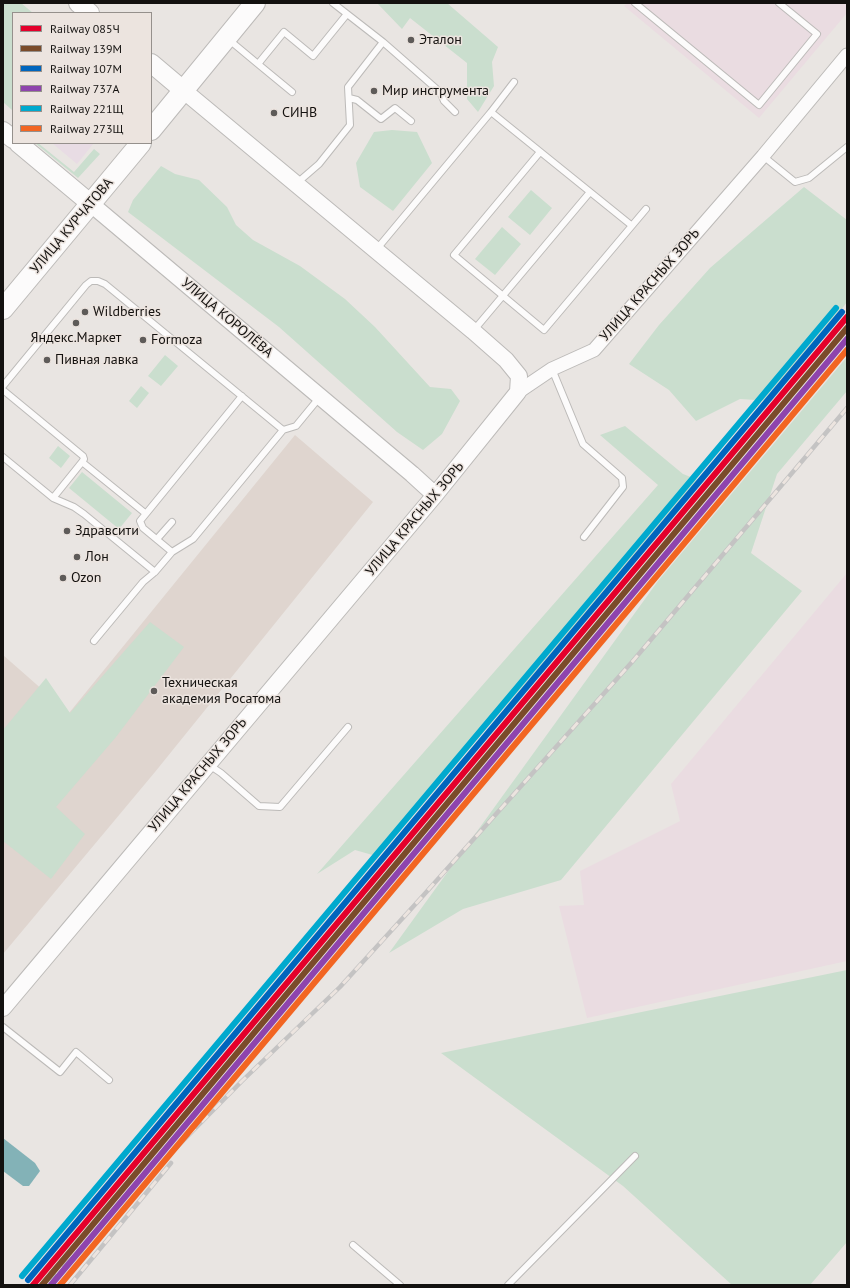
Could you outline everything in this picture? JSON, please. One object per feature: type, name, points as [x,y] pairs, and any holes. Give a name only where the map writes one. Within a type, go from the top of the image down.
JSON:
[{"type":"main road","points":[[78,3],[89,12]]},
{"type":"main road","points":[[152,129],[255,3]]},
{"type":"main road","points":[[152,64],[184,90]]},
{"type":"main road","points":[[3,131],[12,138]]},
{"type":"main road","name":"УЛИЦА КОРОЛЁВА","points":[[19,144],[91,204]]},
{"type":"main road","name":"УЛИЦА КУРЧАТОВА","points":[[3,309],[140,144]]},
{"type":"street","name":"УЛИЦА КРАСНЫХ ЗОРЬ","points":[[3,1008],[435,495],[518,392],[552,370],[594,350],[763,156],[847,55]]},
{"type":"street","points":[[184,90],[506,360],[519,376],[518,392]]},
{"type":"street","name":"УЛИЦА КОРОЛЁВА","points":[[91,204],[320,396],[435,495]]},
{"type":"lane","points":[[333,3],[383,42],[440,92],[444,101],[455,112]]},
{"type":"lane","points":[[635,3],[759,105],[817,34],[779,3]]},
{"type":"lane","points":[[258,64],[284,32],[313,56],[347,14]]},
{"type":"lane","points":[[227,38],[292,92]]},
{"type":"lane","points":[[296,183],[319,164],[350,125],[348,87],[383,42]]},
{"type":"lane","points":[[375,250],[514,82]]},
{"type":"lane","points":[[349,98],[357,100],[381,119],[394,108],[411,121]]},
{"type":"lane","points":[[490,112],[631,226]]},
{"type":"lane","points":[[763,156],[795,182],[809,178],[847,147]]},
{"type":"lane","points":[[540,152],[454,255],[544,330],[646,208]]},
{"type":"lane","points":[[473,331],[590,192]]},
{"type":"lane","points":[[3,386],[86,285],[91,281],[98,281],[105,284],[283,430]]},
{"type":"lane","points":[[552,370],[583,444],[622,478],[623,487],[584,537]]},
{"type":"lane","points":[[3,390],[83,456],[84,459],[82,462],[53,498]]},
{"type":"lane","points":[[172,552],[141,524],[140,521],[242,396]]},
{"type":"lane","points":[[94,641],[143,582],[155,572],[172,552],[193,539],[283,430],[296,426],[320,396]]},
{"type":"lane","points":[[3,457],[53,498],[74,507],[84,514],[155,572]]},
{"type":"lane","points":[[82,462],[145,513]]},
{"type":"lane","points":[[157,539],[172,522]]},
{"type":"lane","points":[[207,764],[220,772],[259,806],[280,807],[348,727]]},
{"type":"lane","points":[[3,1027],[60,1072],[76,1052],[109,1080]]},
{"type":"lane","points":[[508,1285],[635,1156]]},
{"type":"lane","points":[[353,1245],[400,1285]]},
{"type":"shaded area","points":[[627,3],[847,3],[847,13],[759,118],[624,6]]},
{"type":"shaded area","points":[[53,144],[93,144],[77,164]]},
{"type":"shaded area","name":"Техническая академия Росатома","points":[[295,435],[373,502],[155,772],[3,954],[3,655],[69,713]]},
{"type":"shaded area","points":[[847,573],[847,961],[587,1018],[559,906],[584,905],[580,871],[680,821],[671,784]]},
{"type":"green space","points":[[3,3],[21,3],[32,12],[12,12],[12,110],[3,102]]},
{"type":"green space","points":[[377,3],[447,3],[498,47],[492,62],[494,86],[478,112],[467,99],[467,63],[410,18],[402,29]]},
{"type":"green space","points":[[392,130],[417,132],[432,163],[393,211],[360,187],[356,163],[374,132]]},
{"type":"green space","points":[[36,144],[39,144],[74,172],[94,149],[100,154],[78,178]]},
{"type":"green space","points":[[161,166],[175,174],[199,180],[227,207],[236,225],[253,240],[300,266],[345,299],[375,327],[430,387],[451,389],[460,401],[442,434],[423,450],[397,432],[279,327],[128,212],[133,200]]},
{"type":"green space","points":[[804,187],[847,220],[847,302],[772,401],[740,399],[696,421],[669,390],[629,364],[659,325],[710,268]]},
{"type":"green space","points":[[531,190],[552,208],[530,235],[508,217]]},
{"type":"green space","points":[[502,227],[521,244],[495,275],[475,259]]},
{"type":"green space","points":[[165,355],[178,366],[161,386],[148,376]]},
{"type":"green space","points":[[847,357],[847,391],[777,474],[751,553],[802,591],[561,880],[463,909],[389,953],[658,581]]},
{"type":"green space","points":[[141,386],[149,393],[137,408],[129,401]]},
{"type":"green space","points":[[625,426],[683,474],[701,481],[376,856],[355,850],[317,874],[658,485],[600,435]]},
{"type":"green space","points":[[58,446],[70,456],[61,468],[49,458]]},
{"type":"green space","points":[[82,472],[132,513],[119,529],[69,488]]},
{"type":"green space","points":[[150,622],[184,647],[116,737],[56,807],[85,834],[51,879],[3,841],[3,730],[46,678],[70,713]]},
{"type":"green space","points":[[847,970],[847,1242],[810,1285],[732,1285],[623,1186],[441,1053]]},
{"type":"water","points":[[3,1138],[35,1163],[40,1171],[29,1186],[23,1186],[3,1171]]},
{"type":"railway","points":[[60,1285],[172,1152],[242,1081],[340,987],[421,898],[632,662],[847,408]]},
{"type":"railway","points":[[70,1285],[171,1163]]},
{"type":"railway","points":[[42,1285],[82,1250]]},
{"type":"rail line","name":"221Щ","points":[[22,1276],[836,308]]},
{"type":"rail line","name":"107М","points":[[28,1280],[842,312]]},
{"type":"rail line","name":"085Ч","points":[[33,1285],[847,317]]},
{"type":"rail line","name":"139М","points":[[42,1285],[847,328]]},
{"type":"rail line","name":"737А","points":[[51,1285],[847,339]]},
{"type":"rail line","name":"273Щ","points":[[60,1285],[847,350]]},
{"type":"place","name":"Эталон","points":[[411,40]]},
{"type":"place","name":"Мир инструмента","points":[[374,91]]},
{"type":"place","name":"СИНВ","points":[[274,113]]},
{"type":"place","name":"Wildberries","points":[[85,312]]},
{"type":"place","name":"Яндекс.Маркет","points":[[76,323]]},
{"type":"place","name":"Formoza","points":[[143,340]]},
{"type":"place","name":"Пивная лавка","points":[[47,360]]},
{"type":"place","name":"Здравсити","points":[[67,531]]},
{"type":"place","name":"Лон","points":[[77,557]]},
{"type":"place","name":"Ozon","points":[[63,578]]},
{"type":"place","name":"Техническая академия Росатома","points":[[154,691]]}]
